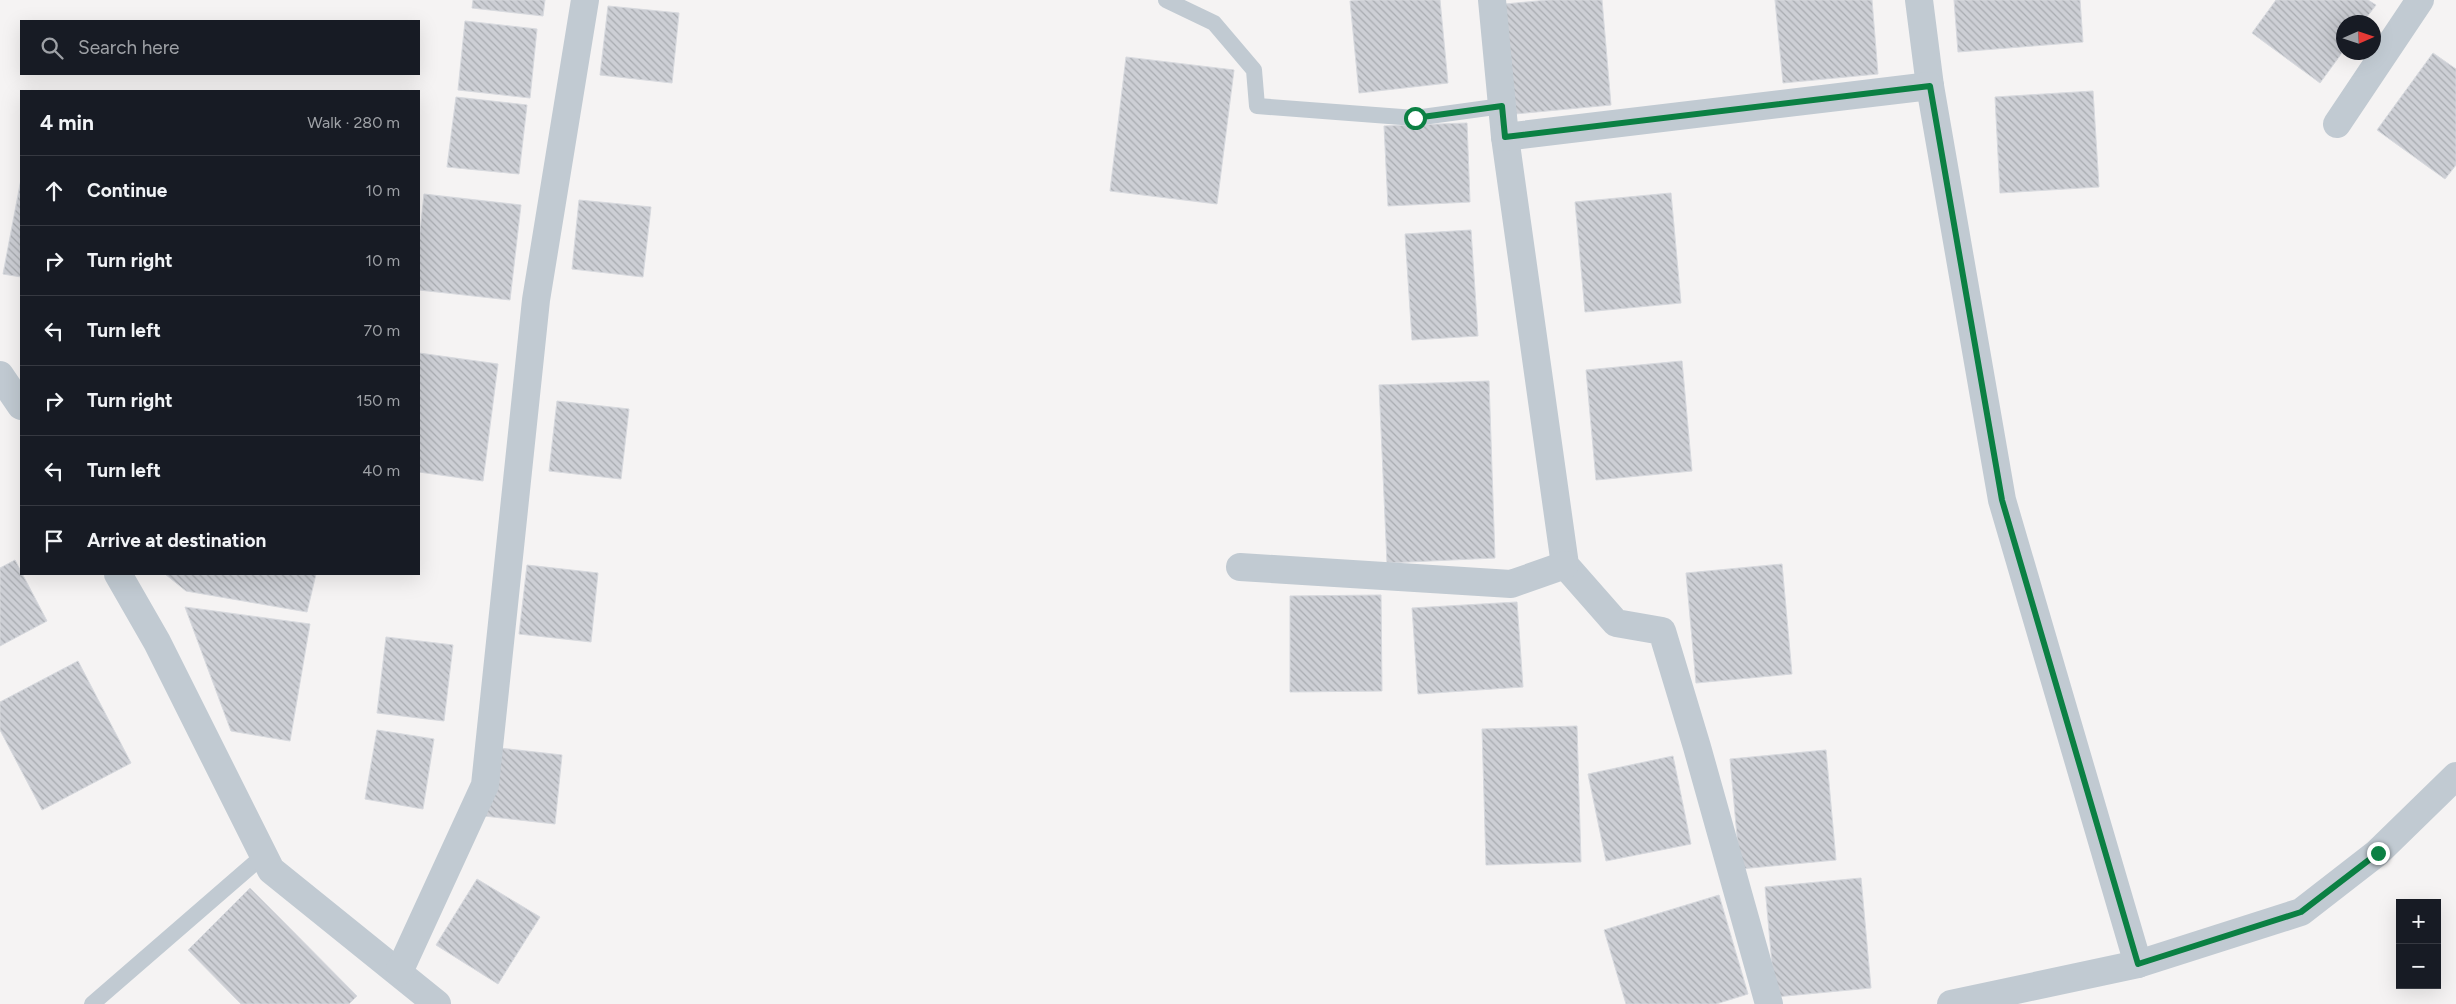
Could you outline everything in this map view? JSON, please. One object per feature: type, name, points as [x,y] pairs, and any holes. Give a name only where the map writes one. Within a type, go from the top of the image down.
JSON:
[{"type":"street","points":[[399,972],[485,785],[536,300],[585,0]]},
{"type":"street","points":[[1492,0],[1505,137],[1565,565],[1616,623],[1662,632],[1697,747],[1769,1004]]},
{"type":"street","points":[[1919,0],[1930,86],[2002,500],[2138,964]]},
{"type":"street","points":[[2337,124],[2420,0]]},
{"type":"street","points":[[1505,137],[1930,86]]},
{"type":"street","points":[[0,375],[20,405]]},
{"type":"street","points":[[1240,567],[1511,584],[1565,565]]},
{"type":"street","points":[[119,575],[157,642],[271,870],[437,1004]]},
{"type":"street","points":[[1951,1004],[2138,964],[2301,912],[2378,853],[2456,776]]},
{"type":"lane","points":[[1166,0],[1214,23],[1254,70],[1257,106],[1415,118],[1502,106]]},
{"type":"lane","points":[[92,1004],[264,855]]},
{"type":"building","points":[[473,0],[545,0],[543,16],[472,8]]},
{"type":"building","points":[[1440,0],[1448,83],[1359,93],[1350,1]]},
{"type":"building","points":[[1548,0],[1602,0],[1611,105],[1515,114],[1505,4]]},
{"type":"building","points":[[1775,0],[1872,0],[1878,74],[1783,83]]},
{"type":"building","points":[[1954,0],[2080,0],[2083,42],[1958,52]]},
{"type":"building","points":[[2276,0],[2368,0],[2376,5],[2368,15],[2336,15],[2337,60],[2320,83],[2252,33]]},
{"type":"building","points":[[608,6],[679,13],[672,83],[600,75]]},
{"type":"building","points":[[465,21],[537,29],[530,98],[458,90]]},
{"type":"building","points":[[2433,53],[2456,69],[2456,165],[2445,179],[2377,130]]},
{"type":"building","points":[[1126,57],[1234,70],[1217,204],[1110,191]]},
{"type":"building","points":[[2093,91],[2099,187],[2000,193],[1995,97]]},
{"type":"building","points":[[456,97],[527,105],[519,174],[447,167]]},
{"type":"building","points":[[1467,123],[1470,202],[1388,206],[1384,126]]},
{"type":"building","points":[[20,184],[20,277],[3,274]]},
{"type":"building","points":[[1671,193],[1681,303],[1585,312],[1575,202]]},
{"type":"building","points":[[424,194],[521,205],[510,300],[420,290],[420,232]]},
{"type":"building","points":[[579,200],[651,207],[643,277],[572,269]]},
{"type":"building","points":[[1471,230],[1478,336],[1412,340],[1405,234]]},
{"type":"building","points":[[420,353],[498,364],[483,481],[420,472]]},
{"type":"building","points":[[1682,361],[1692,471],[1596,480],[1586,370]]},
{"type":"building","points":[[1489,381],[1495,558],[1387,563],[1379,385]]},
{"type":"building","points":[[557,401],[629,409],[621,479],[549,471]]},
{"type":"building","points":[[15,560],[20,570],[20,575],[23,575],[47,621],[0,646],[0,568]]},
{"type":"building","points":[[1782,564],[1792,674],[1696,683],[1686,573]]},
{"type":"building","points":[[527,565],[598,573],[591,642],[519,634]]},
{"type":"building","points":[[166,575],[316,575],[307,612],[186,591]]},
{"type":"building","points":[[1381,595],[1382,691],[1290,692],[1290,596]]},
{"type":"building","points":[[1517,602],[1523,687],[1418,694],[1412,608]]},
{"type":"building","points":[[185,607],[310,624],[290,741],[231,731]]},
{"type":"building","points":[[386,637],[453,645],[444,721],[377,713]]},
{"type":"building","points":[[78,661],[131,763],[42,810],[0,730],[0,702]]},
{"type":"building","points":[[1577,726],[1581,862],[1486,865],[1482,729]]},
{"type":"building","points":[[377,730],[434,739],[423,809],[365,799]]},
{"type":"building","points":[[491,747],[562,755],[555,824],[484,816]]},
{"type":"building","points":[[1826,750],[1836,860],[1740,869],[1730,759]]},
{"type":"building","points":[[1673,756],[1691,844],[1606,861],[1588,774]]},
{"type":"building","points":[[1861,878],[1871,988],[1775,997],[1765,887]]},
{"type":"building","points":[[477,879],[540,917],[498,984],[436,945]]},
{"type":"building","points":[[250,888],[357,996],[349,1004],[241,1004],[188,950]]},
{"type":"building","points":[[1719,895],[1748,994],[1716,1004],[1626,1004],[1604,930]]},
{"type":"route","points":[[1415,118],[1502,106],[1505,137],[1930,86],[2002,500],[2138,964],[2301,912],[2378,853]]}]
